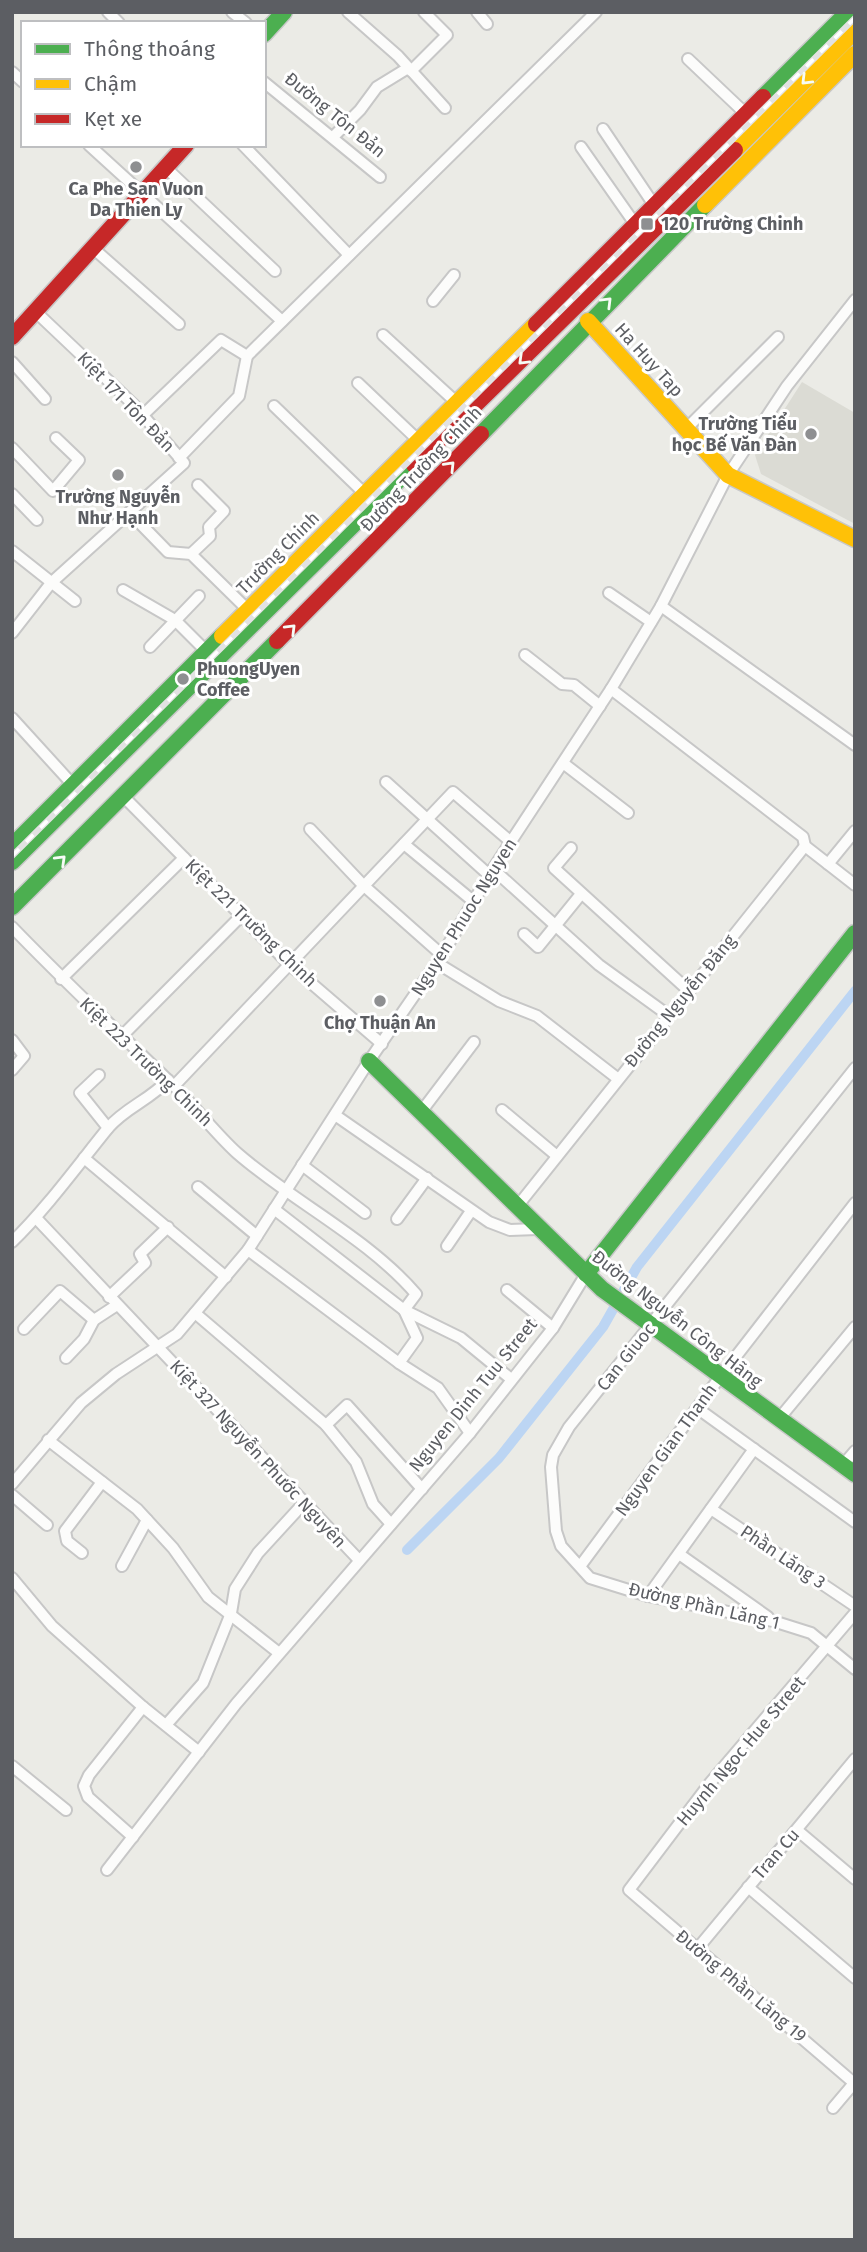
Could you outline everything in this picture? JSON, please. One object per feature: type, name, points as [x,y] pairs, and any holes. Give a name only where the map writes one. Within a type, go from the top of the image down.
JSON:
[{"type":"main road","points":[[266,32],[284,12]]},
{"type":"main road","points":[[635,224],[848,12]]},
{"type":"main road","name":"Đường Trường Chinh","points":[[12,862],[855,32]]},
{"type":"main road","name":"Đường Trường Chinh","points":[[12,907],[349,571],[589,321],[855,54]]},
{"type":"main road","points":[[12,337],[37,313],[184,147]]},
{"type":"main road","name":"Trường Chinh","points":[[12,846],[635,224]]},
{"type":"main road","name":"Ha Huy Tap","points":[[589,321],[728,475],[855,539]]},
{"type":"main road","points":[[327,550],[349,571]]},
{"type":"main road","name":"Nguyen Dinh Tuu Street","points":[[586,1274],[855,933]]},
{"type":"main road","name":"Đường Nguyễn Công Hãng","points":[[369,1061],[537,1229],[586,1274],[720,1377],[849,1469]]},
{"type":"street","points":[[348,12],[410,69],[445,108]]},
{"type":"street","points":[[332,137],[360,110],[377,87],[410,69],[447,34],[424,12]]},
{"type":"street","points":[[477,12],[487,24]]},
{"type":"street","points":[[179,458],[239,396],[247,356],[596,12]]},
{"type":"street","points":[[688,59],[746,114]]},
{"type":"street","name":"Đường Tôn Đản","points":[[266,84],[380,177]]},
{"type":"street","points":[[603,129],[654,205]]},
{"type":"street","points":[[91,147],[282,321]]},
{"type":"street","points":[[245,147],[349,255]]},
{"type":"street","points":[[581,147],[635,224]]},
{"type":"street","points":[[166,168],[275,271]]},
{"type":"street","points":[[94,250],[179,324]]},
{"type":"street","points":[[433,301],[454,275]]},
{"type":"street","name":"Nguyen Phuoc Nguyen","points":[[12,1484],[81,1403],[116,1374],[177,1334],[248,1250],[369,1061],[440,959],[491,872],[611,689],[661,606],[728,475],[787,386],[855,300]]},
{"type":"street","name":"Kiệt 171 Tôn Đản","points":[[37,313],[143,415],[184,463],[126,517]]},
{"type":"street","points":[[383,335],[456,402]]},
{"type":"street","points":[[686,429],[778,337]]},
{"type":"street","points":[[143,415],[221,340],[247,356]]},
{"type":"street","points":[[12,362],[45,400]]},
{"type":"street","points":[[358,383],[418,440]]},
{"type":"street","points":[[274,406],[364,493]]},
{"type":"street","points":[[12,447],[53,491],[79,460],[56,438]]},
{"type":"street","points":[[191,554],[210,536],[209,527],[224,511],[198,485]]},
{"type":"street","points":[[12,494],[37,520]]},
{"type":"street","points":[[12,633],[51,583],[126,517],[168,552],[191,554],[248,610]]},
{"type":"street","points":[[12,551],[75,601]]},
{"type":"street","points":[[122,590],[176,622],[207,652]]},
{"type":"street","points":[[609,593],[651,622]]},
{"type":"street","points":[[150,647],[199,596]]},
{"type":"street","points":[[661,606],[855,745]]},
{"type":"street","points":[[525,655],[562,684],[574,685],[600,706]]},
{"type":"street","points":[[611,689],[803,837],[805,846],[855,886]]},
{"type":"street","points":[[12,718],[73,785]]},
{"type":"street","points":[[563,763],[628,813]]},
{"type":"street","points":[[386,782],[427,820],[606,970],[668,1015]]},
{"type":"street","points":[[12,1242],[36,1218],[50,1196],[124,1111],[171,1083],[453,792],[511,842]]},
{"type":"street","name":"Kiệt 221 Trường Chinh","points":[[124,797],[289,964],[382,1044]]},
{"type":"street","points":[[310,829],[363,886],[440,959],[499,1001],[537,1016],[617,1078]]},
{"type":"street","points":[[828,864],[855,831]]},
{"type":"street","points":[[404,844],[473,901]]},
{"type":"street","name":"Đường Nguyễn Đăng","points":[[516,1208],[617,1078],[805,846]]},
{"type":"street","points":[[571,848],[554,868],[688,990]]},
{"type":"street","points":[[61,979],[184,858]]},
{"type":"street","points":[[524,934],[538,947],[581,894]]},
{"type":"street","points":[[121,1037],[241,916]]},
{"type":"street","name":"Kiệt 223 Trường Chinh","points":[[12,927],[61,979],[171,1083],[236,1152],[285,1192],[397,1272],[416,1294],[404,1310]]},
{"type":"street","points":[[12,1040],[24,1056],[12,1070]]},
{"type":"street","points":[[421,1112],[474,1042]]},
{"type":"street","name":"Can Giuoc","points":[[581,1565],[561,1546],[555,1531],[550,1487],[553,1455],[569,1427],[855,1068]]},
{"type":"street","points":[[99,1075],[80,1093],[108,1128]]},
{"type":"street","points":[[502,1110],[557,1156]]},
{"type":"street","points":[[335,1115],[471,1211],[500,1228],[537,1229]]},
{"type":"street","points":[[84,1158],[226,1277]]},
{"type":"street","points":[[302,1165],[365,1213]]},
{"type":"street","points":[[397,1219],[427,1178]]},
{"type":"street","points":[[198,1187],[257,1236]]},
{"type":"street","name":"Nguyen Gian Thanh","points":[[581,1565],[720,1377],[855,1203]]},
{"type":"street","points":[[274,1209],[404,1310],[461,1338],[511,1379]]},
{"type":"street","points":[[447,1247],[471,1211]]},
{"type":"street","name":"Kiệt 327 Nguyễn Phước Nguyên","points":[[36,1218],[303,1504],[359,1560]]},
{"type":"street","points":[[66,1358],[84,1339],[94,1320],[145,1263],[140,1254],[168,1227]]},
{"type":"street","points":[[248,1250],[399,1363],[438,1388],[470,1433]]},
{"type":"street","name":"Nguyen Dinh Tuu Street","points":[[107,1871],[279,1653],[470,1433],[552,1328],[586,1274]]},
{"type":"street","points":[[24,1329],[60,1290],[94,1320]]},
{"type":"street","points":[[507,1290],[552,1328]]},
{"type":"street","points":[[399,1363],[417,1338],[404,1310]]},
{"type":"street","points":[[195,1313],[326,1425],[356,1462],[373,1504],[391,1524]]},
{"type":"street","points":[[778,1420],[855,1327]]},
{"type":"street","points":[[326,1425],[347,1405],[422,1489]]},
{"type":"street","points":[[697,1408],[855,1522]]},
{"type":"street","points":[[48,1440],[147,1520],[173,1548],[208,1597],[279,1653]]},
{"type":"street","points":[[648,1596],[754,1449]]},
{"type":"street","points":[[849,1469],[855,1451]]},
{"type":"street","points":[[82,1553],[67,1541],[65,1531],[102,1482]]},
{"type":"street","points":[[12,1495],[47,1525]]},
{"type":"street","points":[[166,1725],[203,1683],[231,1613],[235,1588],[258,1553],[303,1504]]},
{"type":"street","name":"Phần Lăng 3","points":[[711,1509],[855,1606]]},
{"type":"street","points":[[122,1566],[147,1520]]},
{"type":"street","points":[[679,1554],[773,1621]]},
{"type":"street","name":"Đường Phần Lăng 1","points":[[581,1565],[590,1578],[648,1596],[773,1621],[811,1633],[855,1669]]},
{"type":"street","points":[[12,1578],[52,1626],[143,1707],[199,1752]]},
{"type":"street","name":"Huynh Ngoc Hue Street","points":[[629,1889],[710,1783],[855,1613]]},
{"type":"street","points":[[133,1837],[88,1797],[84,1786],[89,1775],[143,1707]]},
{"type":"street","name":"Tran Cu","points":[[698,1948],[853,1764]]},
{"type":"street","points":[[12,1766],[66,1810]]},
{"type":"street","points":[[797,1830],[855,1878]]},
{"type":"street","points":[[748,1887],[855,1978]]},
{"type":"street","name":"Đường Phần Lăng 19","points":[[629,1889],[854,2082]]},
{"type":"street","points":[[833,2108],[854,2082]]},
{"type":"shaded area","name":"Trường Tiểu học Bế Văn Đàn","points":[[802,382],[855,413],[855,524],[761,474],[755,455]]},
{"type":"waterway","points":[[407,1550],[499,1458],[603,1327],[637,1267],[855,991]]},
{"type":"railway","points":[[12,856],[855,18]]},
{"type":"traffic: fast","points":[[266,32],[284,12]]},
{"type":"traffic: fast","points":[[763,97],[848,12]]},
{"type":"traffic: fast","points":[[481,434],[705,205]]},
{"type":"traffic: fast","points":[[12,862],[414,465]]},
{"type":"traffic: fast","points":[[12,846],[222,636]]},
{"type":"traffic: fast","points":[[12,907],[277,641]]},
{"type":"traffic: fast","points":[[586,1274],[855,933]]},
{"type":"traffic: fast","points":[[369,1061],[602,1289],[855,1474]]},
{"type":"traffic: slow","points":[[735,150],[855,31]]},
{"type":"traffic: slow","points":[[705,205],[855,54]]},
{"type":"traffic: slow","points":[[588,321],[728,475],[855,539]]},
{"type":"traffic: slow","points":[[222,636],[536,324]]},
{"type":"traffic: jam","points":[[536,324],[763,97]]},
{"type":"traffic: jam","points":[[12,337],[184,147]]},
{"type":"traffic: jam","points":[[414,465],[735,150]]},
{"type":"traffic: jam","points":[[277,641],[481,434]]},
{"type":"place","name":"Ca Phe San Vuon Da Thien Ly","points":[[136,167]]},
{"type":"place","name":"120 Trường Chinh","points":[[647,224]]},
{"type":"place","name":"Trường Tiểu học Bế Văn Đàn","points":[[811,434]]},
{"type":"place","name":"Trường Nguyễn Như Hạnh","points":[[118,475]]},
{"type":"place","name":"PhuongUyen Coffee","points":[[183,679]]},
{"type":"place","name":"Chợ Thuận An","points":[[380,1001]]}]
